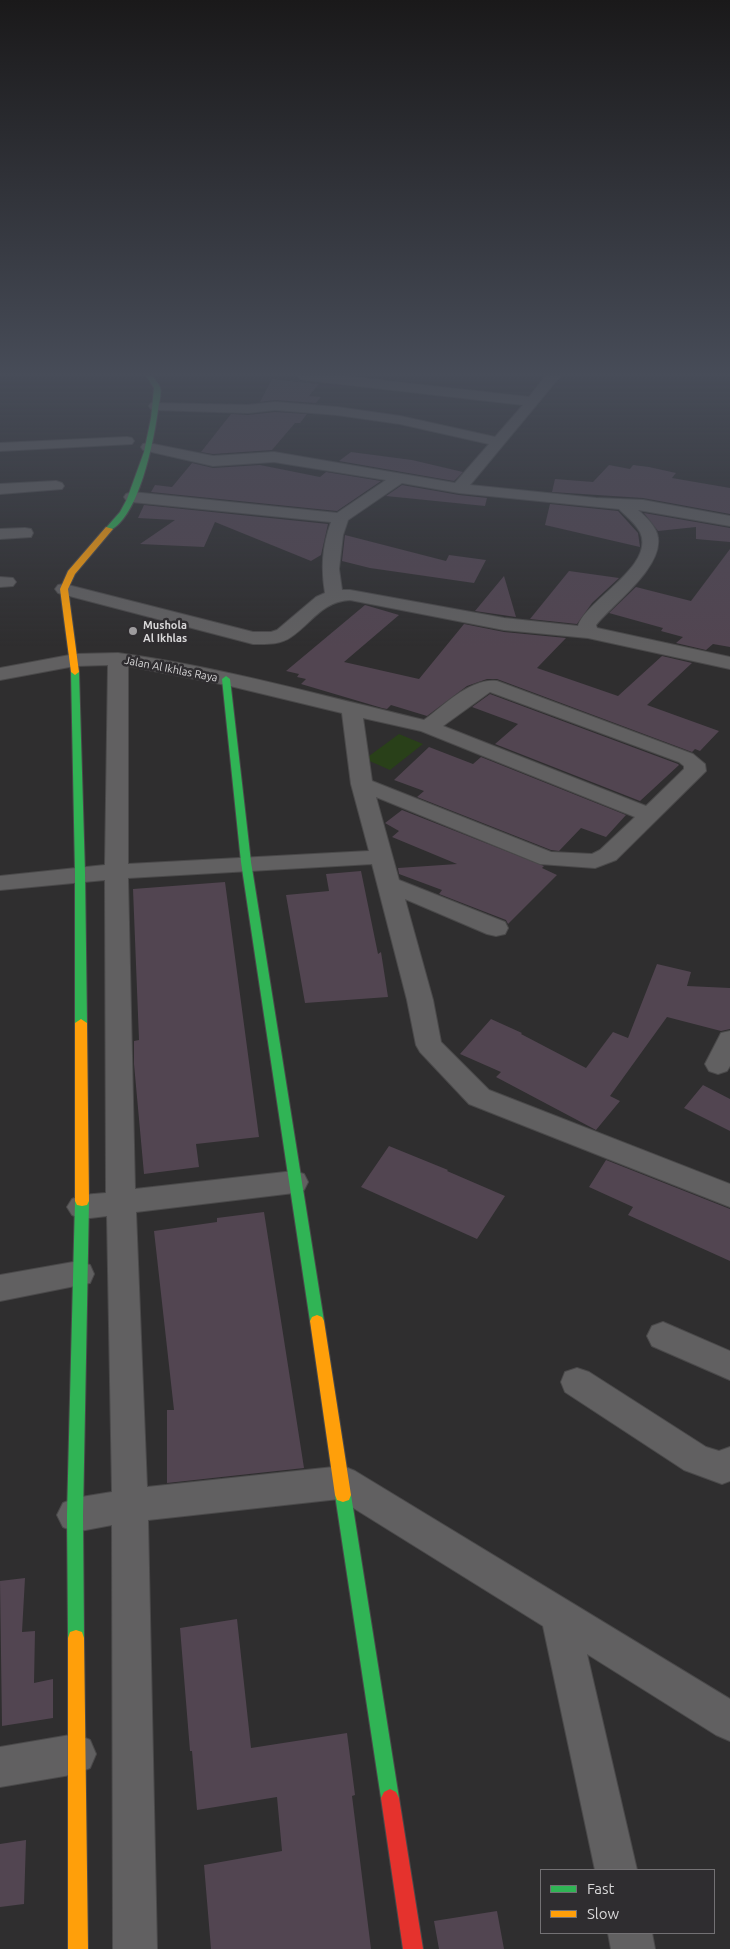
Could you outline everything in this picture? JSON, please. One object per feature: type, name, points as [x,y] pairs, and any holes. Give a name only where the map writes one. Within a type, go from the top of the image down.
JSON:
[{"type":"street","points":[[78,1949],[76,1515],[79,1274],[82,1207],[80,873],[75,660],[64,589],[71,574],[124,510],[132,497],[142,465]]},
{"type":"street","points":[[319,465],[459,488],[596,503],[643,505],[730,521]]},
{"type":"street","points":[[459,488],[479,465]]},
{"type":"street","points":[[334,596],[330,569],[335,535],[341,518],[348,511],[369,500],[398,479]]},
{"type":"street","points":[[0,489],[56,486]]},
{"type":"street","points":[[132,497],[341,518]]},
{"type":"street","points":[[588,632],[586,624],[637,571],[649,547],[650,537],[643,526],[623,504]]},
{"type":"street","points":[[698,515],[730,513]]},
{"type":"street","points":[[0,534],[25,533]]},
{"type":"street","points":[[64,589],[219,630],[261,638],[273,638],[284,634],[322,600],[334,596],[350,596],[504,624],[588,632],[730,663]]},
{"type":"street","points":[[118,659],[116,872],[120,1203],[130,1505],[135,1949]]},
{"type":"street","name":"Jalan Al Ikhlas Raya","points":[[0,674],[75,660],[118,659],[155,664],[226,679],[428,727],[649,815]]},
{"type":"street","points":[[226,679],[246,862],[414,1949]]},
{"type":"street","points":[[362,784],[548,859],[595,861],[608,855],[695,771],[695,764],[686,758],[497,686],[488,686],[479,690],[428,727]]},
{"type":"street","points":[[352,710],[362,784],[420,1000],[429,1045],[479,1097],[730,1196]]},
{"type":"street","points":[[0,882],[80,873],[246,862],[382,857]]},
{"type":"street","points":[[389,884],[496,928]]},
{"type":"street","points":[[718,1064],[730,1040]]},
{"type":"street","points":[[82,1207],[294,1182]]},
{"type":"street","points":[[0,1288],[79,1274]]},
{"type":"street","points":[[663,1336],[730,1366]]},
{"type":"street","points":[[577,1382],[696,1459],[722,1468],[730,1463]]},
{"type":"street","points":[[76,1515],[130,1505],[343,1482],[730,1721]]},
{"type":"street","points":[[559,1614],[616,1869]]},
{"type":"street","points":[[0,1767],[76,1754]]},
{"type":"street","points":[[630,1934],[633,1949]]},
{"type":"green space","points":[[399,734],[423,744],[390,770],[365,759]]},
{"type":"building","points":[[190,465],[213,468],[260,465],[320,477],[326,472],[381,481],[337,511],[151,492],[155,485],[172,487]]},
{"type":"building","points":[[362,465],[433,465],[463,472],[454,481]]},
{"type":"building","points":[[609,465],[630,469],[633,465],[649,467],[676,473],[672,478],[730,488],[730,514],[643,498],[552,492],[555,479],[593,482]]},
{"type":"building","points":[[402,485],[487,498],[485,506],[386,496]]},
{"type":"building","points":[[550,504],[618,511],[638,533],[640,547],[545,525]]},
{"type":"building","points":[[144,505],[328,524],[321,555],[311,561],[215,522],[204,547],[140,544],[175,520],[138,518]]},
{"type":"building","points":[[644,513],[730,528],[730,542],[696,539],[696,527],[658,531]]},
{"type":"building","points":[[345,535],[446,561],[449,555],[486,560],[474,583],[370,568],[342,561]]},
{"type":"building","points":[[730,549],[730,647],[713,644],[706,650],[676,643],[683,637],[661,631],[663,628],[609,613],[636,587],[691,601]]},
{"type":"building","points":[[569,571],[619,578],[592,603],[577,624],[530,619]]},
{"type":"building","points":[[504,576],[516,617],[475,611]]},
{"type":"building","points":[[365,605],[399,615],[344,662],[419,679],[464,624],[504,632],[566,638],[537,668],[618,696],[662,656],[692,663],[647,705],[719,731],[700,751],[695,749],[692,752],[497,679],[487,679],[467,686],[427,716],[391,705],[387,709],[382,708],[301,684],[306,679],[297,677],[299,674],[286,671]]},
{"type":"building","points":[[490,694],[679,765],[640,801],[495,744],[518,724],[472,707]]},
{"type":"building","points":[[429,747],[473,764],[481,757],[626,815],[606,837],[581,828],[559,851],[551,850],[417,797],[424,791],[394,780]]},
{"type":"building","points":[[402,810],[544,866],[542,868],[557,875],[508,924],[506,920],[439,894],[442,890],[399,874],[398,868],[457,864],[392,837],[399,831],[385,823]]},
{"type":"building","points":[[361,871],[378,954],[381,952],[388,997],[305,1003],[286,895],[329,891],[326,874]]},
{"type":"building","points":[[225,882],[259,1137],[196,1144],[199,1167],[144,1174],[134,1064],[134,1041],[139,1040],[133,889]]},
{"type":"building","points":[[657,964],[691,972],[687,986],[730,988],[730,1029],[721,1031],[667,1017],[610,1096],[620,1101],[596,1130],[496,1077],[501,1072],[460,1054],[491,1019],[522,1033],[586,1068],[613,1032],[628,1038]]},
{"type":"building","points":[[703,1085],[730,1099],[730,1131],[684,1108]]},
{"type":"building","points":[[389,1146],[505,1196],[477,1239],[361,1187]]},
{"type":"building","points":[[606,1160],[730,1209],[730,1261],[628,1215],[633,1207],[589,1187]]},
{"type":"building","points":[[264,1212],[304,1468],[167,1483],[167,1410],[174,1410],[154,1231],[217,1222],[217,1218]]},
{"type":"building","points":[[25,1578],[22,1632],[35,1631],[34,1683],[53,1679],[53,1718],[2,1726],[0,1581]]},
{"type":"building","points":[[237,1619],[251,1748],[347,1733],[355,1795],[352,1796],[371,1949],[211,1949],[204,1865],[282,1851],[277,1797],[197,1810],[180,1628]]},
{"type":"building","points":[[26,1840],[24,1904],[0,1907],[0,1844]]},
{"type":"building","points":[[497,1911],[504,1949],[439,1949],[434,1921]]},
{"type":"traffic: fast","points":[[109,529],[131,499],[144,465]]},
{"type":"traffic: fast","points":[[75,672],[80,873],[81,1023]]},
{"type":"traffic: fast","points":[[226,679],[246,862],[317,1321]]},
{"type":"traffic: fast","points":[[76,1638],[75,1515],[82,1201]]},
{"type":"traffic: fast","points":[[343,1495],[390,1798]]},
{"type":"traffic: slow","points":[[75,672],[64,589],[71,573],[109,529]]},
{"type":"traffic: slow","points":[[81,1023],[82,1201]]},
{"type":"traffic: slow","points":[[317,1321],[343,1495]]},
{"type":"traffic: slow","points":[[76,1638],[78,1949]]},
{"type":"traffic: jam","points":[[390,1798],[413,1949]]},
{"type":"place","name":"Mushola Al Ikhlas","points":[[133,631]]}]
